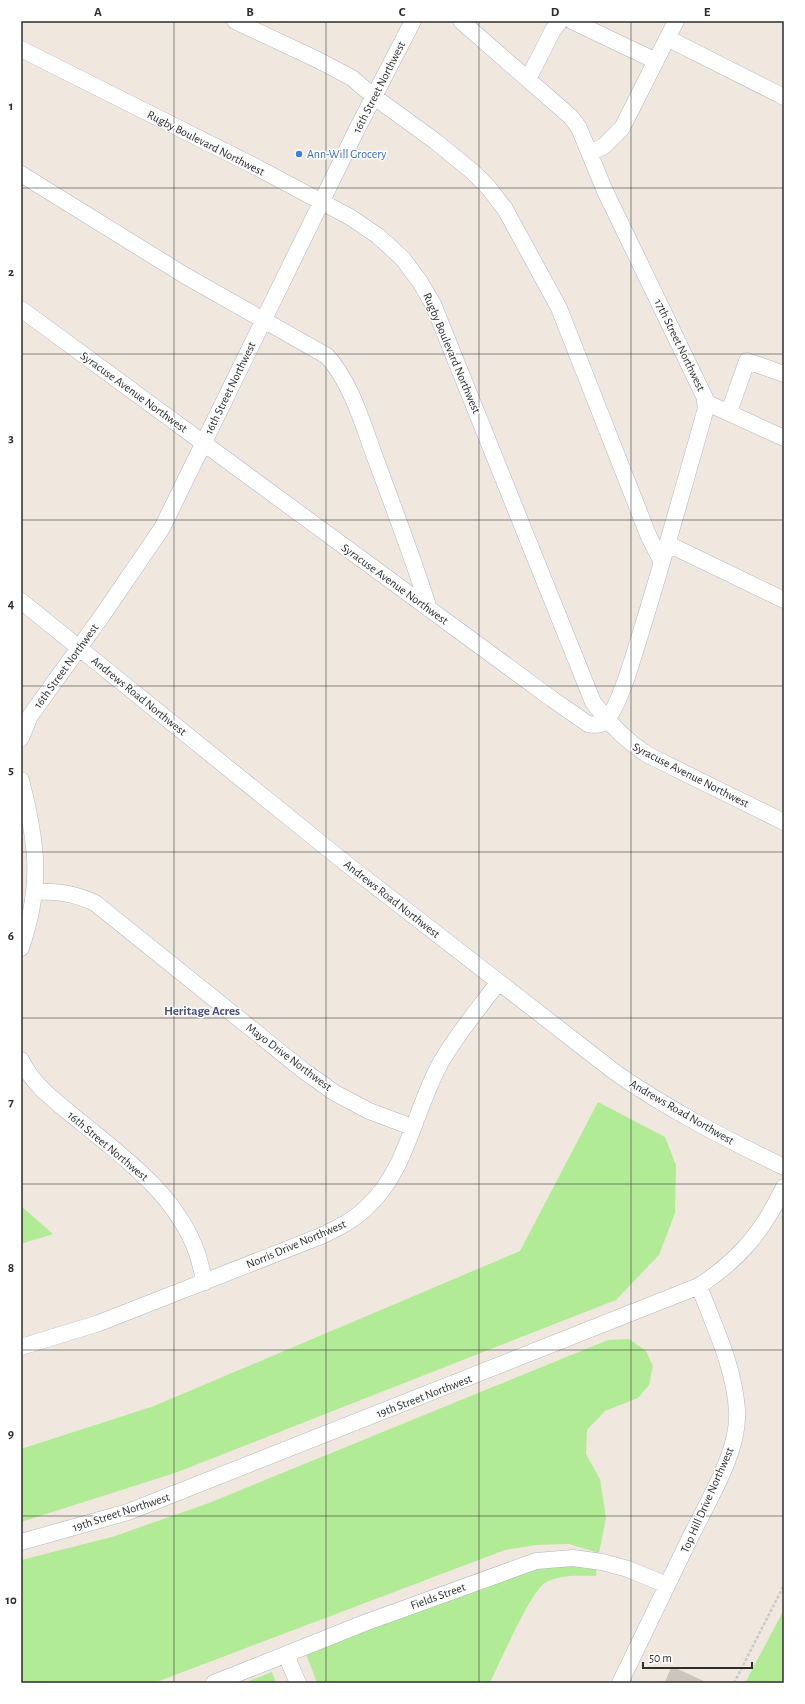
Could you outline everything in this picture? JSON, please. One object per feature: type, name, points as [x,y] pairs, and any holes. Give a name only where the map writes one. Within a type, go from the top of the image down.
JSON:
[{"type":"street","points":[[235,21],[325,63],[352,78],[373,96],[435,141],[473,172],[488,187],[505,209],[559,308],[649,537],[662,562]]},
{"type":"street","name":"16th Street Northwest","points":[[21,738],[30,716],[104,613],[162,528],[373,96],[412,21]]},
{"type":"street","name":"17th Street Northwest","points":[[461,21],[571,117],[579,128],[605,191],[706,402],[706,408],[668,544],[626,678],[607,721]]},
{"type":"street","points":[[528,79],[553,30],[560,21]]},
{"type":"street","points":[[572,21],[656,61]]},
{"type":"street","points":[[590,153],[604,146],[622,128],[676,21]]},
{"type":"street","points":[[668,38],[784,97]]},
{"type":"street","name":"Rugby Boulevard Northwest","points":[[21,49],[350,217],[378,236],[403,259],[420,282],[433,304],[570,641],[586,686],[593,702],[607,721]]},
{"type":"street","points":[[21,174],[184,275],[321,350],[337,366],[356,406],[418,573],[429,609]]},
{"type":"street","name":"Syracuse Avenue Northwest","points":[[21,309],[588,724],[602,724],[607,721],[629,743],[648,756],[784,822]]},
{"type":"street","points":[[729,412],[747,361],[784,374]]},
{"type":"street","points":[[706,402],[784,438]]},
{"type":"street","points":[[668,544],[784,600]]},
{"type":"street","name":"Andrews Road Northwest","points":[[21,601],[348,865],[563,1034],[650,1097],[724,1138],[784,1167]]},
{"type":"street","points":[[21,780],[35,843],[35,892],[29,925],[21,948]]},
{"type":"street","name":"Mayo Drive Northwest","points":[[35,892],[65,892],[80,896],[94,903],[304,1071],[335,1093],[369,1111],[412,1127]]},
{"type":"street","name":"Norris Drive Northwest","points":[[21,1347],[99,1323],[321,1236],[350,1221],[368,1207],[393,1175],[428,1086],[442,1061],[498,983]]},
{"type":"street","name":"16th Street Northwest","points":[[21,1060],[32,1079],[50,1098],[127,1160],[154,1185],[185,1228],[197,1252],[205,1282]]},
{"type":"street","name":"19th Street Northwest","points":[[21,1542],[128,1512],[699,1286],[737,1258],[755,1237],[771,1214],[784,1188]]},
{"type":"street","name":"Top Hill Drive Northwest","points":[[620,1683],[722,1472],[736,1428],[737,1410],[733,1384],[726,1356],[699,1286]]},
{"type":"street","name":"Fields Street","points":[[214,1683],[367,1622],[536,1561],[573,1558],[602,1562],[628,1569],[667,1585]]},
{"type":"street","points":[[286,1655],[298,1683]]},
{"type":"path","points":[[734,1683],[784,1585]]},
{"type":"green space","points":[[598,1102],[665,1137],[676,1165],[675,1213],[659,1255],[616,1300],[175,1473],[21,1522],[21,1449],[154,1406],[520,1251]]},
{"type":"green space","points":[[21,1206],[53,1234],[21,1244]]},
{"type":"green space","points":[[629,1339],[646,1351],[653,1366],[649,1385],[638,1398],[605,1411],[587,1430],[586,1454],[600,1479],[606,1518],[599,1553],[569,1544],[537,1545],[505,1550],[154,1683],[21,1683],[21,1560],[112,1537],[209,1503],[608,1340]]},
{"type":"green space","points":[[535,1566],[597,1566],[596,1576],[569,1576],[557,1578],[545,1583],[539,1589],[524,1613],[490,1683],[317,1683],[306,1654]]},
{"type":"green space","points":[[784,1609],[784,1683],[745,1683],[779,1619]]},
{"type":"green space","points":[[272,1672],[276,1683],[244,1683]]},
{"type":"building","points":[[672,1667],[707,1683],[665,1683]]},
{"type":"place","name":"Ann-Will Grocery","points":[[299,154]]},
{"type":"district","name":"Heritage Acres","points":[[202,1010]]}]
